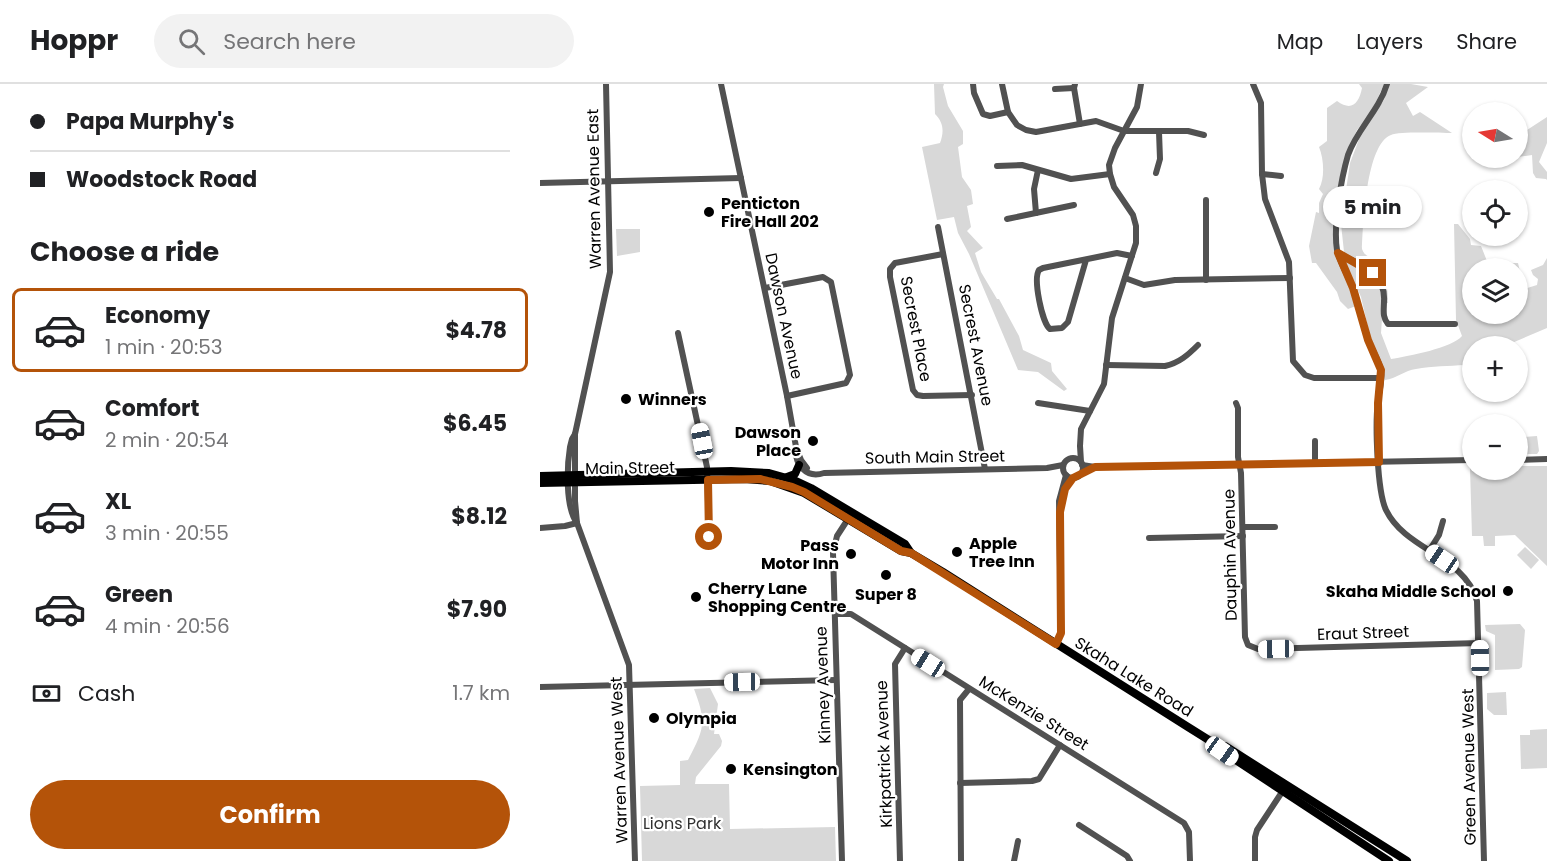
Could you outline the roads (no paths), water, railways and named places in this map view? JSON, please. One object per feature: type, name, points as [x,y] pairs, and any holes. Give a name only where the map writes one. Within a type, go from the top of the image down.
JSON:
[{"type":"main road","points":[[788,477],[795,474],[801,466]]},
{"type":"main road","name":"Main Street","points":[[540,483],[572,479],[769,473],[788,477]]},
{"type":"main road","name":"Main Street","points":[[540,476],[572,479]]},
{"type":"main road","name":"Main Street","points":[[708,476],[760,479],[792,487]]},
{"type":"main road","name":"Skaha Lake Road","points":[[788,477],[811,488],[901,551],[911,553],[1220,747],[1222,751],[1284,789],[1386,859]]},
{"type":"main road","name":"Skaha Lake Road","points":[[792,487],[850,516]]},
{"type":"main road","name":"Skaha Lake Road","points":[[1284,789],[1341,819],[1407,861]]},
{"type":"main road","points":[[1341,819],[1349,829],[1375,846],[1386,859],[1389,855],[1399,861]]},
{"type":"street","name":"Warren Avenue East","points":[[572,479],[577,440],[575,434],[610,272],[606,84]]},
{"type":"street","name":"Dawson Avenue","points":[[721,84],[787,396],[796,447],[795,455],[801,466]]},
{"type":"street","points":[[973,84],[974,93],[983,114],[990,116],[1008,112]]},
{"type":"street","points":[[1002,84],[1008,112],[1017,125],[1026,130],[1036,132],[1096,121],[1124,131],[1188,131],[1204,135]]},
{"type":"street","points":[[1082,472],[1080,441],[1083,423],[1102,389],[1112,318],[1137,235],[1135,220],[1129,206],[1114,187],[1110,174],[1111,156],[1139,102],[1141,84]]},
{"type":"street","points":[[1253,84],[1261,103],[1262,174],[1265,199],[1289,262],[1293,361],[1297,369],[1314,378],[1381,378],[1381,370],[1368,340],[1353,288],[1338,253],[1336,227],[1345,165],[1353,142],[1378,107],[1387,84]]},
{"type":"street","points":[[1055,89],[1074,86],[1080,124]]},
{"type":"street","points":[[1156,173],[1160,159],[1160,132]]},
{"type":"street","points":[[997,166],[1022,165],[1071,179],[1110,174]]},
{"type":"street","points":[[1036,213],[1034,189],[1038,170]]},
{"type":"street","points":[[1262,174],[1275,174],[1281,177]]},
{"type":"street","points":[[540,183],[741,178]]},
{"type":"street","points":[[1206,200],[1206,280]]},
{"type":"street","points":[[1007,219],[1074,205]]},
{"type":"street","name":"Secrest Avenue","points":[[938,227],[986,469]]},
{"type":"street","points":[[1086,260],[1068,322],[1062,328],[1050,329],[1045,323],[1036,274],[1043,268],[1117,253],[1132,256]]},
{"type":"street","points":[[1338,253],[1380,279],[1385,293],[1384,314],[1388,324],[1455,324]]},
{"type":"street","name":"Secrest Place","points":[[943,254],[895,263],[890,269],[913,390],[917,395],[923,396],[972,395]]},
{"type":"street","points":[[765,288],[827,278],[831,282],[845,348],[850,375],[846,383],[787,396]]},
{"type":"street","points":[[1125,278],[1144,285],[1175,280],[1290,278]]},
{"type":"street","points":[[678,333],[708,476],[709,537]]},
{"type":"street","points":[[1106,365],[1165,366],[1175,364],[1188,356],[1198,345]]},
{"type":"street","name":"Green Avenue West","points":[[1381,378],[1378,403],[1380,491],[1387,511],[1400,529],[1460,572],[1472,587],[1479,609],[1484,861]]},
{"type":"street","points":[[1038,403],[1090,411]]},
{"type":"street","name":"Dauphin Avenue","points":[[1236,403],[1243,527],[1245,637],[1248,645]]},
{"type":"street","points":[[1053,641],[1061,630],[1059,501],[1070,458],[1080,441]]},
{"type":"street","points":[[1315,441],[1315,463]]},
{"type":"street","points":[[1070,458],[1095,467],[1462,460]]},
{"type":"street","points":[[1528,460],[1547,459]]},
{"type":"street","name":"South Main Street","points":[[801,466],[813,475],[1047,468],[1067,473]]},
{"type":"street","points":[[1067,473],[1082,472],[1095,467]]},
{"type":"street","name":"Warren Avenue West","points":[[572,479],[577,523],[629,664],[635,861]]},
{"type":"street","name":"Kinney Avenue","points":[[842,861],[834,546],[850,516]]},
{"type":"street","points":[[1429,550],[1439,535],[1443,521]]},
{"type":"street","points":[[540,528],[577,523]]},
{"type":"street","points":[[1243,527],[1275,527]]},
{"type":"street","points":[[1149,538],[1243,537]]},
{"type":"street","name":"McKenzie Street","points":[[835,614],[851,614],[1184,823],[1189,832],[1190,861]]},
{"type":"street","name":"Eraut Street","points":[[1248,645],[1258,650],[1480,644]]},
{"type":"street","name":"Kirkpatrick Avenue","points":[[900,861],[895,664],[905,648]]},
{"type":"street","points":[[540,687],[836,680]]},
{"type":"street","points":[[961,861],[960,700],[969,688]]},
{"type":"street","points":[[960,783],[1039,779],[1060,745]]},
{"type":"street","points":[[1255,861],[1257,830],[1284,789]]},
{"type":"street","points":[[1079,825],[1127,856],[1130,861]]},
{"type":"street","points":[[1014,861],[1018,841]]},
{"type":"place","name":"Penticton Fire Hall 202","points":[[709,212]]},
{"type":"place","name":"Winners","points":[[626,399]]},
{"type":"place","name":"Dawson Place","points":[[813,441]]},
{"type":"place","name":"Apple Tree Inn","points":[[957,552]]},
{"type":"place","name":"Pass Motor Inn","points":[[851,554]]},
{"type":"place","name":"Super 8","points":[[886,575]]},
{"type":"place","name":"Skaha Middle School","points":[[1508,591]]},
{"type":"place","name":"Cherry Lane Shopping Centre","points":[[696,597]]},
{"type":"place","name":"Olympia","points":[[654,718]]},
{"type":"place","name":"Kensington","points":[[731,769]]},
{"type":"park label","name":"Lions Park","points":[[682,823]]}]
